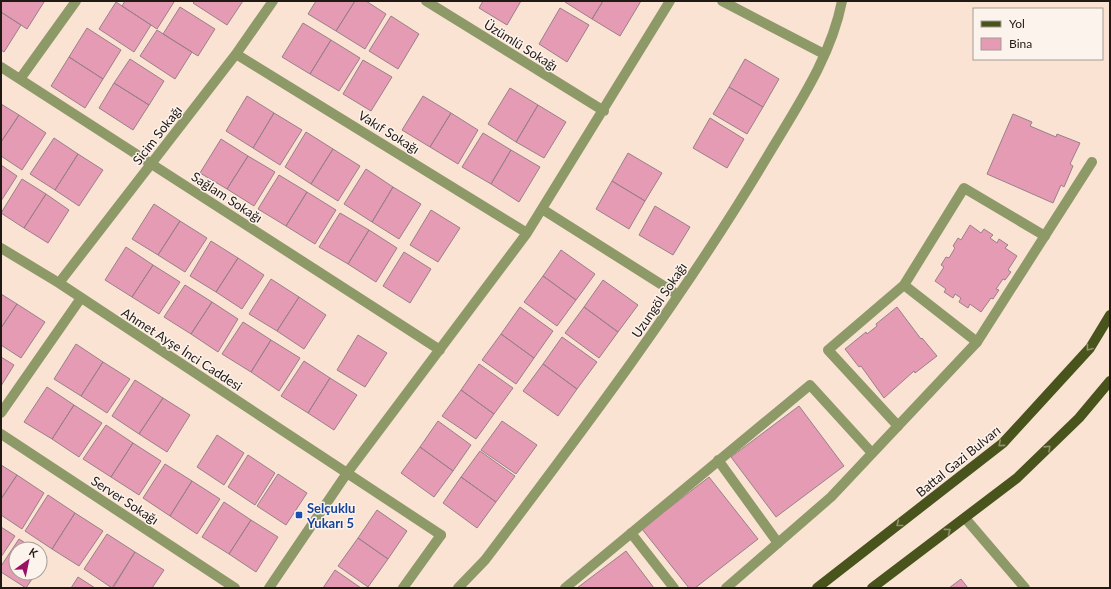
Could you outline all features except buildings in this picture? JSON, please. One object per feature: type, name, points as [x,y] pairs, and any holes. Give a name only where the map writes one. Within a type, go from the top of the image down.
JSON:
[{"type":"main road","name":"Battal Gazi Bulvarı","points":[[817,588],[1003,443],[1090,348],[1110,316]]},
{"type":"main road","points":[[872,588],[1017,478],[1079,418],[1110,381]]},
{"type":"street","points":[[20,79],[76,1]]},
{"type":"street","name":"Sicim Sokağı","points":[[59,283],[236,54],[272,1]]},
{"type":"street","name":"Üzümlü Sokağı","points":[[426,1],[604,111]]},
{"type":"street","points":[[270,588],[347,473],[527,233],[604,111],[670,1]]},
{"type":"street","points":[[722,1],[824,54]]},
{"type":"street","name":"Uzungöl Sokağı","points":[[458,588],[485,560],[656,330],[748,188],[809,86],[838,24],[842,1]]},
{"type":"street","name":"Vakıf Sokağı","points":[[236,54],[527,233]]},
{"type":"street","name":"Sağlam Sokağı","points":[[1,66],[440,350]]},
{"type":"street","points":[[726,588],[831,497],[977,342],[1092,162]]},
{"type":"street","points":[[898,426],[828,350],[904,286],[964,188],[1045,236]]},
{"type":"street","points":[[542,209],[678,295]]},
{"type":"street","name":"Ahmet Ayşe İnci Caddesi","points":[[1,248],[59,283],[441,536],[404,588]]},
{"type":"street","points":[[904,286],[977,342]]},
{"type":"street","points":[[1,413],[81,298]]},
{"type":"street","points":[[565,588],[810,385],[872,453]]},
{"type":"street","name":"Server Sokağı","points":[[1,434],[235,588]]},
{"type":"street","points":[[718,460],[778,543]]},
{"type":"street","points":[[965,518],[1025,588]]},
{"type":"street","points":[[631,533],[674,588]]},
{"type":"place","name":"Selçuklu Yukarı 5","points":[[299,515]]}]
